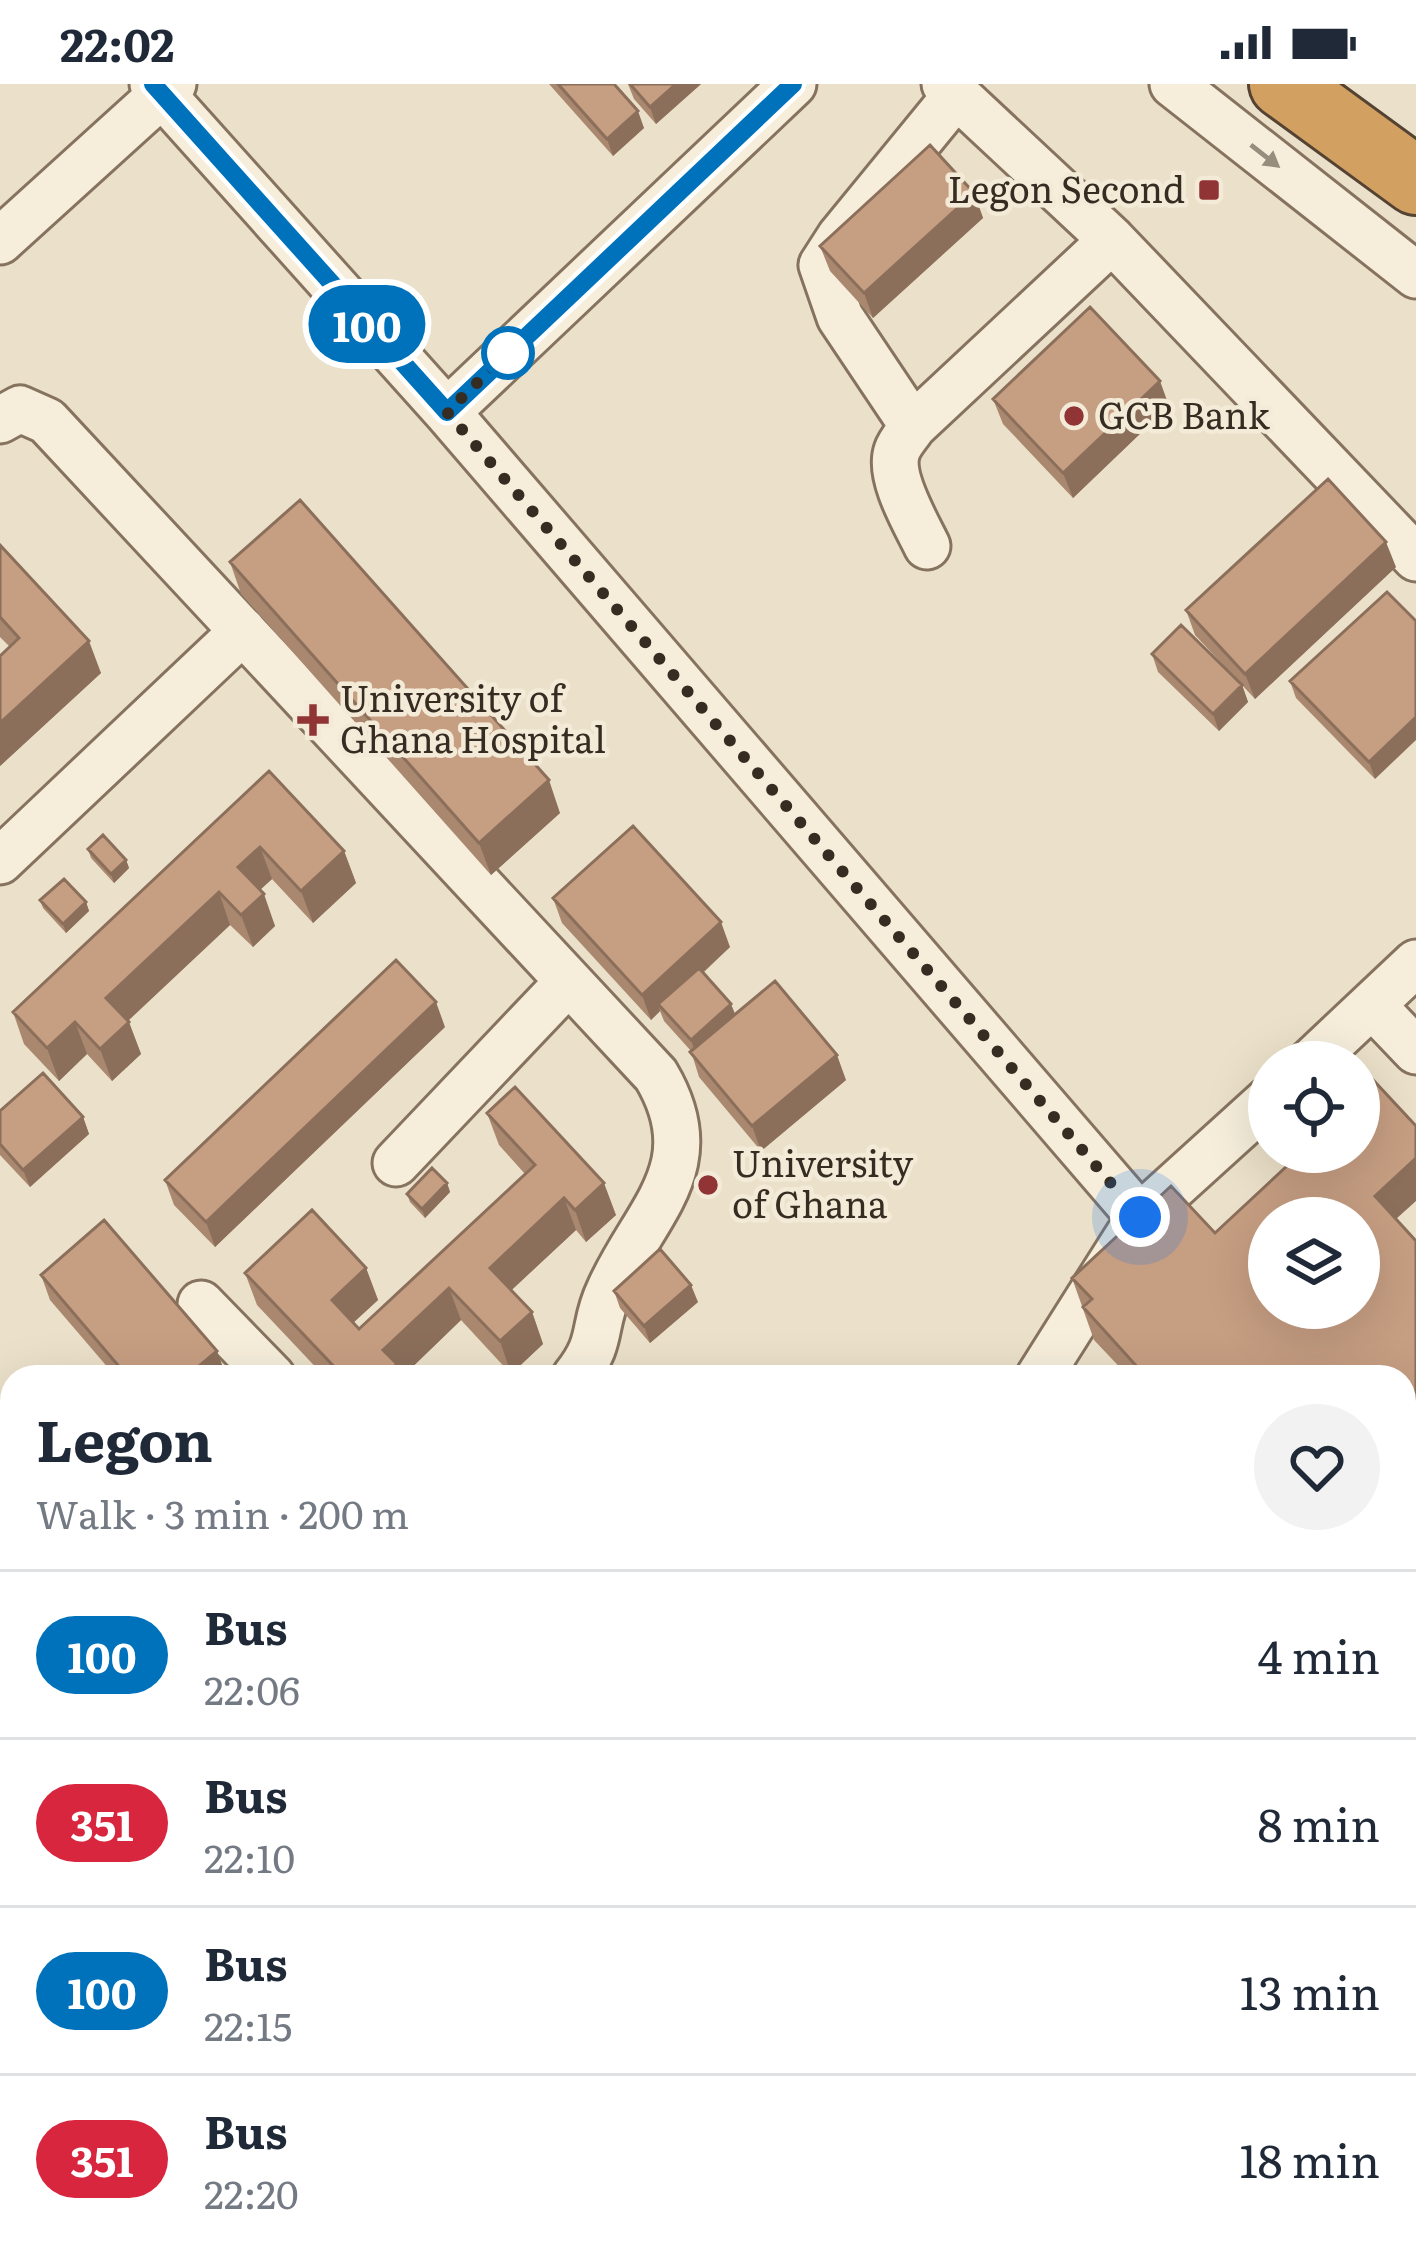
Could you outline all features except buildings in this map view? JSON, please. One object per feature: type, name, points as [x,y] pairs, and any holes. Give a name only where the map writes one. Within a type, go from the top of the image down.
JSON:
[{"type":"highway","points":[[1283,84],[1416,181]]},
{"type":"street","points":[[447,412],[793,84]]},
{"type":"street","points":[[1173,84],[1416,275]]},
{"type":"street","points":[[0,241],[163,87],[1140,1217]]},
{"type":"street","points":[[913,426],[840,317],[822,265],[951,89],[1112,240],[1416,558]]},
{"type":"street","points":[[927,546],[905,501],[895,463],[898,449],[913,426],[1112,240]]},
{"type":"street","points":[[7,405],[47,421],[656,1076],[678,1127],[676,1162],[665,1195],[616,1274],[603,1304],[594,1354],[585,1365]]},
{"type":"street","points":[[0,861],[243,632]]},
{"type":"street","points":[[1334,1041],[1416,963]]},
{"type":"street","points":[[396,1163],[568,982]]},
{"type":"street","points":[[1373,1006],[1416,1052]]},
{"type":"street","points":[[1047,1365],[1140,1217],[1248,1119]]},
{"type":"street","points":[[201,1304],[260,1365]]},
{"type":"bus line","name":"100","points":[[153,84],[447,412],[793,84]]},
{"type":"place","name":"Legon Second","points":[[1209,190]]},
{"type":"place","name":"GCB Bank","points":[[1074,416]]},
{"type":"place","name":"University of Ghana Hospital","points":[[313,720]]},
{"type":"place","name":"University of Ghana","points":[[708,1185]]},
{"type":"route","points":[[508,353],[447,412],[1140,1217]]}]
